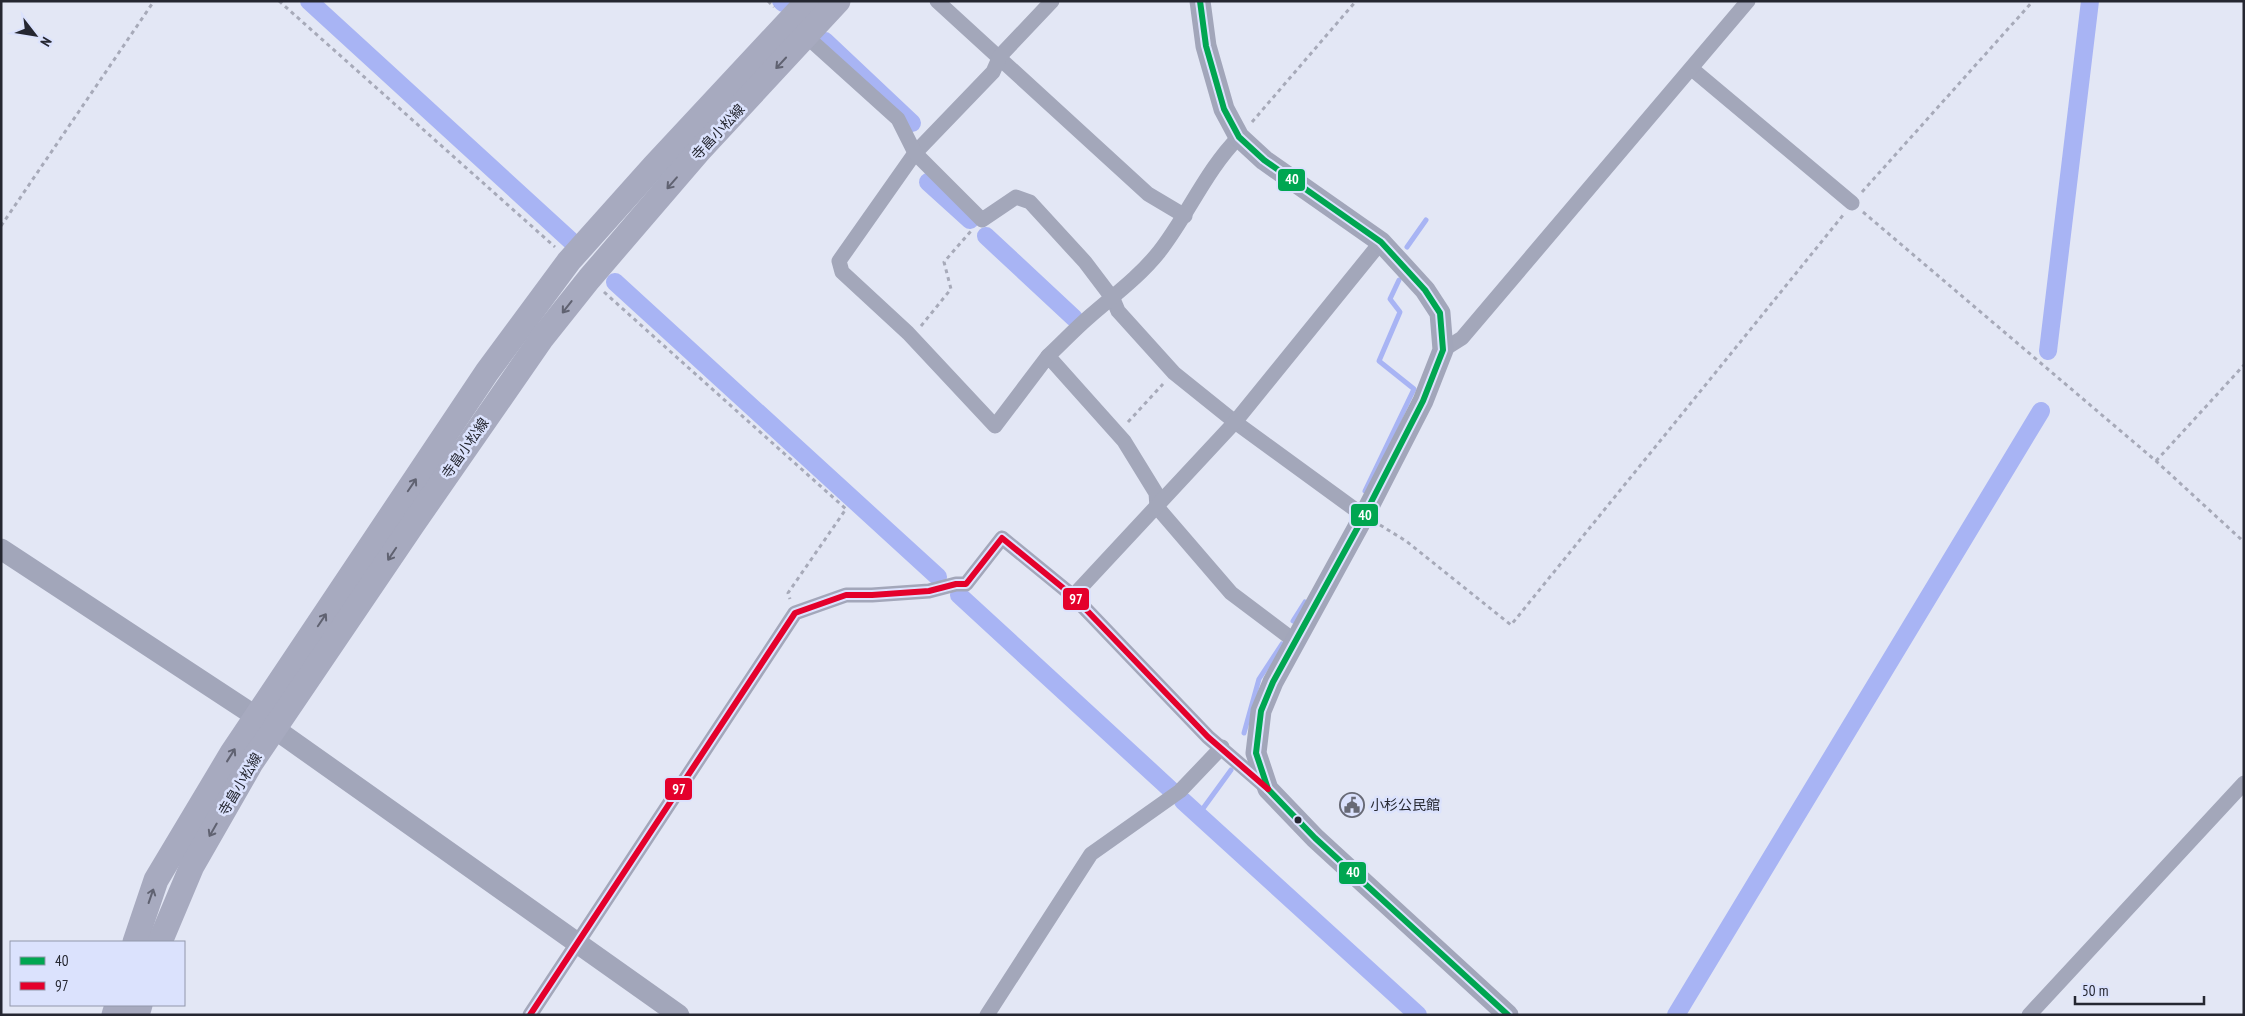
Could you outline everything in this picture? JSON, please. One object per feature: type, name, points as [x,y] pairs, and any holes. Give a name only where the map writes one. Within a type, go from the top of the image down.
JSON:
[{"type":"main road","name":"寺畠小松線","points":[[160,941],[192,866],[251,763],[265,722],[487,372],[569,260],[808,1]]},
{"type":"main road","name":"寺畠小松線","points":[[135,941],[156,880],[265,722],[412,524],[542,338],[589,279],[698,152],[838,1]]},
{"type":"street","points":[[937,1],[1000,56],[1148,194],[1184,216]]},
{"type":"street","points":[[1052,1],[1000,56],[993,72],[915,153],[839,261],[842,272],[912,337],[995,426],[1048,356],[1090,316],[1113,299],[1157,254],[1184,216],[1224,151],[1239,137]]},
{"type":"street","points":[[1200,1],[1206,46],[1224,109],[1239,137],[1264,160],[1381,242],[1425,290],[1440,313],[1443,350],[1423,402],[1364,516],[1273,682],[1261,711],[1256,753],[1268,789]]},
{"type":"street","points":[[1443,350],[1462,338],[1748,1]]},
{"type":"street","points":[[806,36],[898,119],[915,153],[982,220],[1016,197],[1030,202],[1084,262],[1113,299],[1118,311],[1174,373],[1235,422],[1364,516]]},
{"type":"street","points":[[1692,69],[1852,203]]},
{"type":"street","points":[[1073,596],[1235,422],[1381,242]]},
{"type":"street","points":[[1048,356],[1124,441],[1156,494],[1157,507],[1231,593],[1296,642]]},
{"type":"street","points":[[530,1015],[578,945],[795,613],[846,595],[929,591],[956,584],[966,584],[1002,538],[1073,596],[1208,737],[1222,747],[1268,789],[1315,838],[1508,1015]]},
{"type":"street","points":[[1,549],[265,722],[679,1015]]},
{"type":"street","points":[[987,1015],[1091,854],[1180,791],[1222,747]]},
{"type":"street","points":[[2029,1015],[2244,784]]},
{"type":"path","points":[[1,226],[154,1]]},
{"type":"path","points":[[279,1],[569,260]]},
{"type":"path","points":[[1239,137],[1356,1]]},
{"type":"path","points":[[1364,516],[1406,541],[1511,625],[1852,203],[2033,1]]},
{"type":"path","points":[[1852,203],[2156,461],[2244,542]]},
{"type":"path","points":[[912,337],[950,289],[944,262],[982,220]]},
{"type":"path","points":[[589,279],[846,509],[788,592],[795,613]]},
{"type":"path","points":[[2156,461],[2244,365]]},
{"type":"path","points":[[1116,434],[1174,373]]},
{"type":"waterway","points":[[309,1],[570,240]]},
{"type":"waterway","points":[[2048,351],[2090,1]]},
{"type":"waterway","points":[[825,41],[912,123]]},
{"type":"waterway","points":[[928,182],[970,220]]},
{"type":"waterway","points":[[1407,247],[1426,220]]},
{"type":"waterway","points":[[986,236],[1074,318]]},
{"type":"waterway","points":[[1365,491],[1414,389],[1379,361],[1400,312],[1390,299],[1399,280]]},
{"type":"waterway","points":[[615,282],[938,577]]},
{"type":"waterway","points":[[1676,1015],[2041,411]]},
{"type":"waterway","points":[[959,595],[1171,790]]},
{"type":"waterway","points":[[1293,621],[1305,602]]},
{"type":"waterway","points":[[1244,733],[1259,679],[1282,644]]},
{"type":"waterway","points":[[1199,814],[1231,770]]},
{"type":"waterway","points":[[1183,801],[1418,1015]]},
{"type":"transit line","name":"40","points":[[1200,1],[1206,46],[1224,109],[1239,137],[1264,160],[1381,242],[1425,290],[1440,313],[1443,350],[1423,401],[1364,516],[1273,682],[1261,711],[1256,753],[1268,789],[1315,838],[1508,1015]]},
{"type":"transit line","name":"97","points":[[530,1015],[795,613],[846,595],[929,591],[956,584],[966,584],[1002,538],[1073,596],[1208,737],[1268,789]]},
{"type":"place","name":"小杉公民館","points":[[1352,805]]}]
